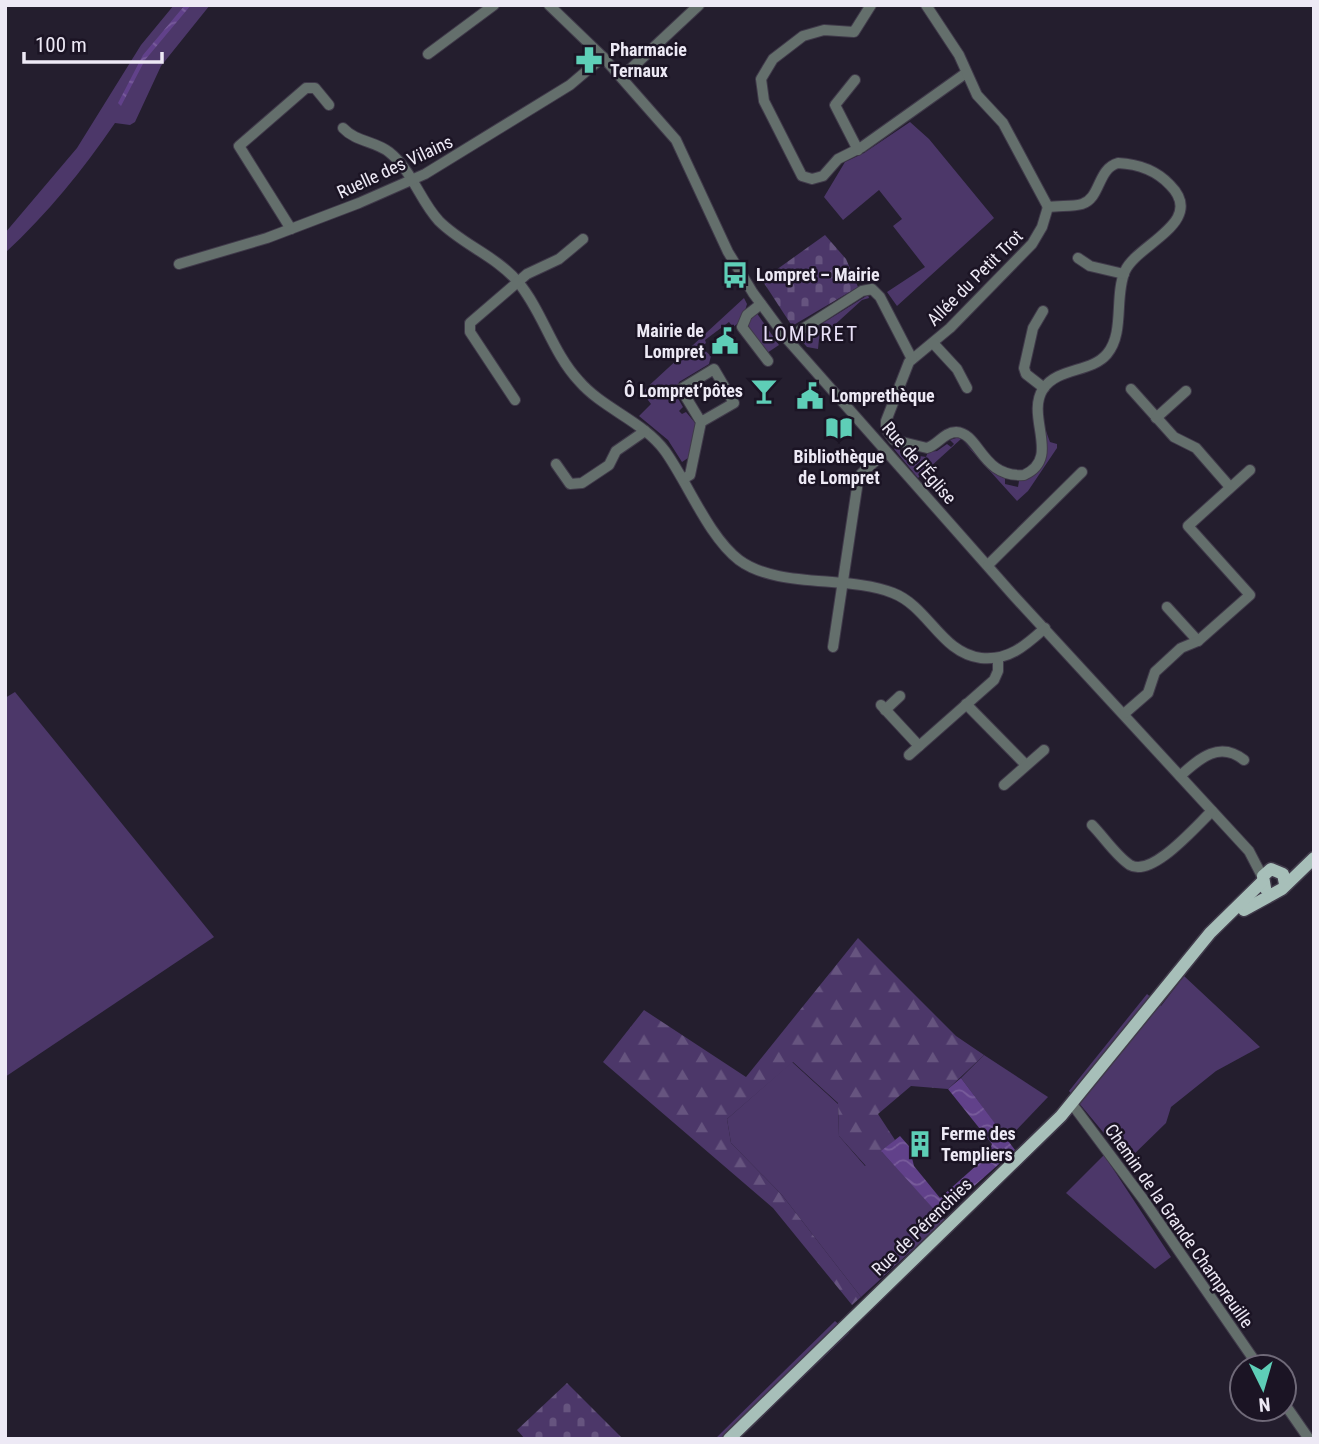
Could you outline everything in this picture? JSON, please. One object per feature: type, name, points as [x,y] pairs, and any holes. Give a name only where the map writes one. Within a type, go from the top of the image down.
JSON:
[{"type":"main road","points":[[1198,948],[1215,927],[1275,869],[1288,867],[1314,850]]},
{"type":"main road","points":[[1198,948],[1258,901],[1282,888],[1314,858]]},
{"type":"main road","points":[[1275,869],[1284,875],[1282,888]]},
{"type":"main road","points":[[1262,880],[1269,891],[1282,888]]},
{"type":"main road","name":"Rue de Pérenchies","points":[[729,1439],[1072,1104],[1198,948]]},
{"type":"street","points":[[428,54],[494,5]]},
{"type":"street","name":"Rue de l'Église","points":[[549,5],[622,77],[677,140],[728,252],[787,339],[884,450],[1212,811],[1249,851],[1275,869]]},
{"type":"street","points":[[622,77],[699,5]]},
{"type":"street","points":[[871,5],[854,32],[824,30],[799,39],[770,62],[762,74],[760,87],[764,101],[802,176],[819,178],[838,159],[858,150],[966,74]]},
{"type":"street","points":[[833,647],[859,477],[894,440],[930,448],[947,434],[960,433],[996,470],[1024,475],[1036,467],[1043,450],[1037,411],[1044,388],[1056,378],[1101,360],[1110,351],[1116,335],[1124,274],[1128,265],[1178,219],[1178,197],[1168,182],[1146,168],[1114,164],[1108,168],[1085,203],[1048,206],[1003,123],[981,100],[959,55],[926,5]]},
{"type":"street","name":"Ruelle des Vilains","points":[[179,264],[291,229],[443,165],[570,85],[603,57]]},
{"type":"street","points":[[855,80],[835,105],[858,150]]},
{"type":"street","points":[[291,229],[239,146],[308,87],[315,88],[329,105]]},
{"type":"street","points":[[343,128],[354,137],[389,152],[443,224],[497,262],[518,282],[532,302],[557,353],[575,377],[605,405],[660,445],[716,532],[740,560],[766,572],[895,594],[913,605],[957,650],[975,657],[998,658],[1019,650],[1045,628]]},
{"type":"street","name":"Allée du Petit Trot","points":[[894,440],[887,432],[886,421],[893,396],[912,359],[933,343],[1032,244],[1042,228],[1048,206]]},
{"type":"street","points":[[515,400],[469,329],[473,319],[530,272],[559,259],[583,239]]},
{"type":"street","points":[[1078,258],[1090,266],[1124,274]]},
{"type":"street","points":[[787,339],[866,290],[878,293],[912,359]]},
{"type":"street","points":[[761,304],[747,315],[743,327],[768,361]]},
{"type":"street","points":[[1043,311],[1033,328],[1024,368],[1026,374],[1044,388]]},
{"type":"street","name":"Allée du Petit Trot","points":[[933,343],[957,369],[967,388]]},
{"type":"street","points":[[683,480],[690,475],[701,422],[681,389],[714,369],[734,403],[701,422]]},
{"type":"street","points":[[1131,389],[1176,439],[1198,450],[1230,487]]},
{"type":"street","points":[[1156,418],[1186,391]]},
{"type":"street","points":[[556,464],[570,484],[580,484],[609,465],[620,448],[645,432]]},
{"type":"street","points":[[1125,713],[1148,693],[1155,672],[1181,648],[1198,641],[1250,595],[1188,526],[1250,470]]},
{"type":"street","points":[[988,565],[1082,472]]},
{"type":"street","points":[[1167,607],[1198,641]]},
{"type":"street","points":[[909,755],[996,677],[998,658]]},
{"type":"street","points":[[900,696],[883,707],[919,746]]},
{"type":"street","points":[[966,705],[1026,765]]},
{"type":"street","points":[[1004,785],[1044,750]]},
{"type":"street","points":[[1180,776],[1215,751],[1232,752],[1244,760]]},
{"type":"street","points":[[1092,825],[1127,863],[1145,867],[1158,861],[1212,811]]},
{"type":"street","name":"Rue de l'Église","points":[[1249,851],[1262,880]]},
{"type":"street","name":"Chemin de la Grande Champreuille","points":[[1072,1104],[1143,1199],[1249,1353]]},
{"type":"street","points":[[1298,1422],[1310,1439]]},
{"type":"green space","points":[[174,5],[210,5],[161,66],[135,122],[130,125],[115,123],[64,191],[5,253],[5,233],[77,148],[141,45]]},
{"type":"green space","points":[[910,122],[929,139],[994,218],[897,306],[887,292],[925,267],[893,226],[902,219],[879,190],[843,220],[824,197],[845,162],[864,153]]},
{"type":"green space","points":[[825,235],[846,259],[858,287],[792,326],[762,280]]},
{"type":"green space","points":[[868,295],[869,298],[862,300],[819,339],[818,349],[807,347],[799,338]]},
{"type":"green space","points":[[744,298],[747,304],[740,327],[737,324],[733,327],[729,322],[705,340],[706,343],[701,347],[711,356],[709,364],[679,382],[676,395],[683,407],[679,411],[682,414],[686,412],[696,424],[688,458],[682,462],[668,440],[639,416],[651,404],[642,392]]},
{"type":"green space","points":[[756,312],[779,345],[767,353],[746,324],[748,317]]},
{"type":"green space","points":[[1043,423],[1050,442],[1057,444],[1057,448],[1028,491],[1017,501],[962,440],[994,473],[1005,478],[1005,484],[1018,487],[1019,481],[1028,478],[1040,466],[1045,449]]},
{"type":"green space","points":[[959,437],[961,439],[918,478],[894,449],[897,446],[900,447],[900,453],[926,457],[928,452],[937,451],[947,444],[951,447],[954,444],[950,440]]},
{"type":"green space","points":[[15,692],[214,937],[5,1077],[5,698]]},
{"type":"green space","points":[[858,938],[956,1036],[984,1055],[948,1089],[911,1086],[878,1114],[895,1140],[866,1166],[839,1136],[838,1103],[793,1062],[727,1119],[731,1143],[782,1195],[861,1297],[852,1305],[773,1208],[603,1062],[644,1010],[746,1077]]},
{"type":"green space","points":[[1184,976],[1260,1047],[1216,1071],[1171,1107],[1166,1123],[1127,1161],[1069,1091],[1147,994],[1161,1006]]},
{"type":"green space","points":[[984,1055],[1048,1097],[1007,1140],[961,1078]]},
{"type":"green space","points":[[792,1062],[838,1104],[839,1136],[865,1166],[881,1151],[945,1220],[861,1297],[782,1195],[731,1143],[727,1119]]},
{"type":"green space","points":[[1104,1155],[1171,1257],[1155,1269],[1066,1193]]},
{"type":"green space","points":[[835,1321],[849,1333],[739,1439],[715,1439]]},
{"type":"green space","points":[[567,1383],[623,1439],[525,1439],[517,1430]]},
{"type":"water","points":[[185,5],[191,5],[145,60],[121,106],[118,103],[143,55]]},
{"type":"water","points":[[961,1078],[1015,1150],[940,1216],[881,1151],[900,1136],[915,1153],[912,1158],[914,1166],[940,1198],[987,1156],[992,1144],[948,1089]]},
{"type":"place","name":"Pharmacie Ternaux","points":[[589,60]]},
{"type":"place","name":"Lompret – Mairie","points":[[735,275]]},
{"type":"place","name":"Mairie de Lompret","points":[[725,341]]},
{"type":"place","name":"Ô Lompret’pôtes","points":[[764,391]]},
{"type":"place","name":"Lomprethèque","points":[[810,396]]},
{"type":"place","name":"Bibliothèque de Lompret","points":[[839,428]]},
{"type":"place","name":"Ferme des Templiers","points":[[920,1144]]},
{"type":"district","name":"LOMPRET","points":[[811,334]]}]
